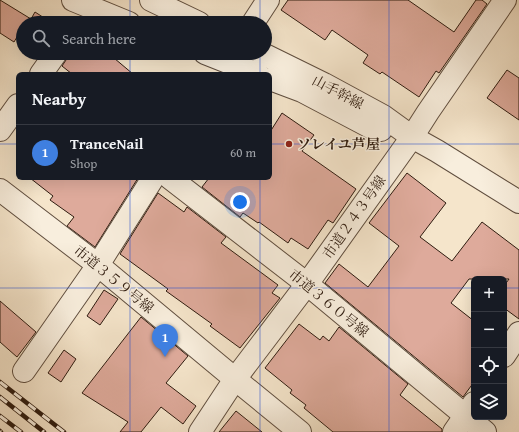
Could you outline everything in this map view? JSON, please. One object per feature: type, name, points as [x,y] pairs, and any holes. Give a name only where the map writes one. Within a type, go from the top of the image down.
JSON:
[{"type":"street","points":[[151,0],[184,16]]},
{"type":"street","points":[[258,16],[268,0]]},
{"type":"street","name":"市道２４３号線","points":[[200,432],[235,379],[307,284],[412,138],[428,112],[505,0]]},
{"type":"street","points":[[83,8],[108,16]]},
{"type":"street","name":"山手幹線","points":[[272,58],[324,84],[383,116],[412,138],[437,150],[519,202]]},
{"type":"street","points":[[43,72],[51,60]]},
{"type":"street","points":[[228,63],[253,72]]},
{"type":"street","name":"山手幹線","points":[[272,80],[302,91],[374,129],[412,138]]},
{"type":"street","points":[[0,130],[16,108]]},
{"type":"street","points":[[24,371],[98,265],[152,180]]},
{"type":"street","name":"市道３６０号線","points":[[173,180],[307,284],[464,417],[485,432]]},
{"type":"street","name":"市道３５９号線","points":[[0,190],[98,265],[300,432]]},
{"type":"street","points":[[507,351],[519,333]]},
{"type":"building","points":[[0,0],[26,16],[16,16],[16,39],[14,42],[0,33]]},
{"type":"building","points":[[288,0],[408,0],[454,32],[476,0],[482,0],[487,4],[439,73],[436,71],[419,97],[382,72],[380,74],[363,63],[368,55],[332,30],[325,40],[281,10]]},
{"type":"building","points":[[35,12],[41,16],[33,16]]},
{"type":"building","points":[[66,60],[116,60],[131,72],[70,72],[62,66]]},
{"type":"building","points":[[507,70],[519,78],[519,120],[487,98]]},
{"type":"building","points":[[282,113],[314,135],[302,151],[356,189],[333,223],[328,220],[308,249],[291,238],[288,243],[259,222],[258,223],[243,213],[240,217],[202,187],[207,180],[272,180],[272,129]]},
{"type":"building","points":[[407,173],[446,203],[420,237],[452,261],[482,222],[519,250],[519,319],[507,310],[507,282],[509,279],[507,279],[507,276],[471,276],[471,279],[469,279],[451,303],[471,319],[471,386],[463,397],[325,283],[339,264],[368,287],[399,246],[369,223]]},
{"type":"building","points":[[33,180],[137,180],[95,247],[67,226],[74,217],[50,200],[53,196]]},
{"type":"building","points":[[158,193],[184,212],[187,207],[226,237],[221,243],[278,285],[272,293],[280,298],[240,348],[210,326],[212,324],[166,291],[168,289],[120,254]]},
{"type":"building","points":[[104,290],[118,299],[100,325],[87,316]]},
{"type":"building","points":[[0,301],[36,332],[17,357],[0,342]]},
{"type":"building","points":[[141,317],[188,356],[166,383],[196,406],[183,424],[161,407],[141,432],[120,432],[128,422],[82,393]]},
{"type":"building","points":[[299,324],[320,340],[323,336],[329,341],[339,327],[408,384],[400,395],[442,429],[442,432],[333,432],[304,408],[306,405],[290,393],[292,390],[265,368]]},
{"type":"building","points":[[64,350],[76,359],[61,382],[48,373]]},
{"type":"building","points":[[236,411],[262,432],[219,432]]},
{"type":"railway","points":[[0,382],[64,432]]},
{"type":"railway","points":[[0,397],[44,432]]},
{"type":"railway","points":[[0,416],[21,432]]},
{"type":"place","name":"ソレイユ芦屋","points":[[289,144]]},
{"type":"place","name":"TranceNail","points":[[165,357]]}]
